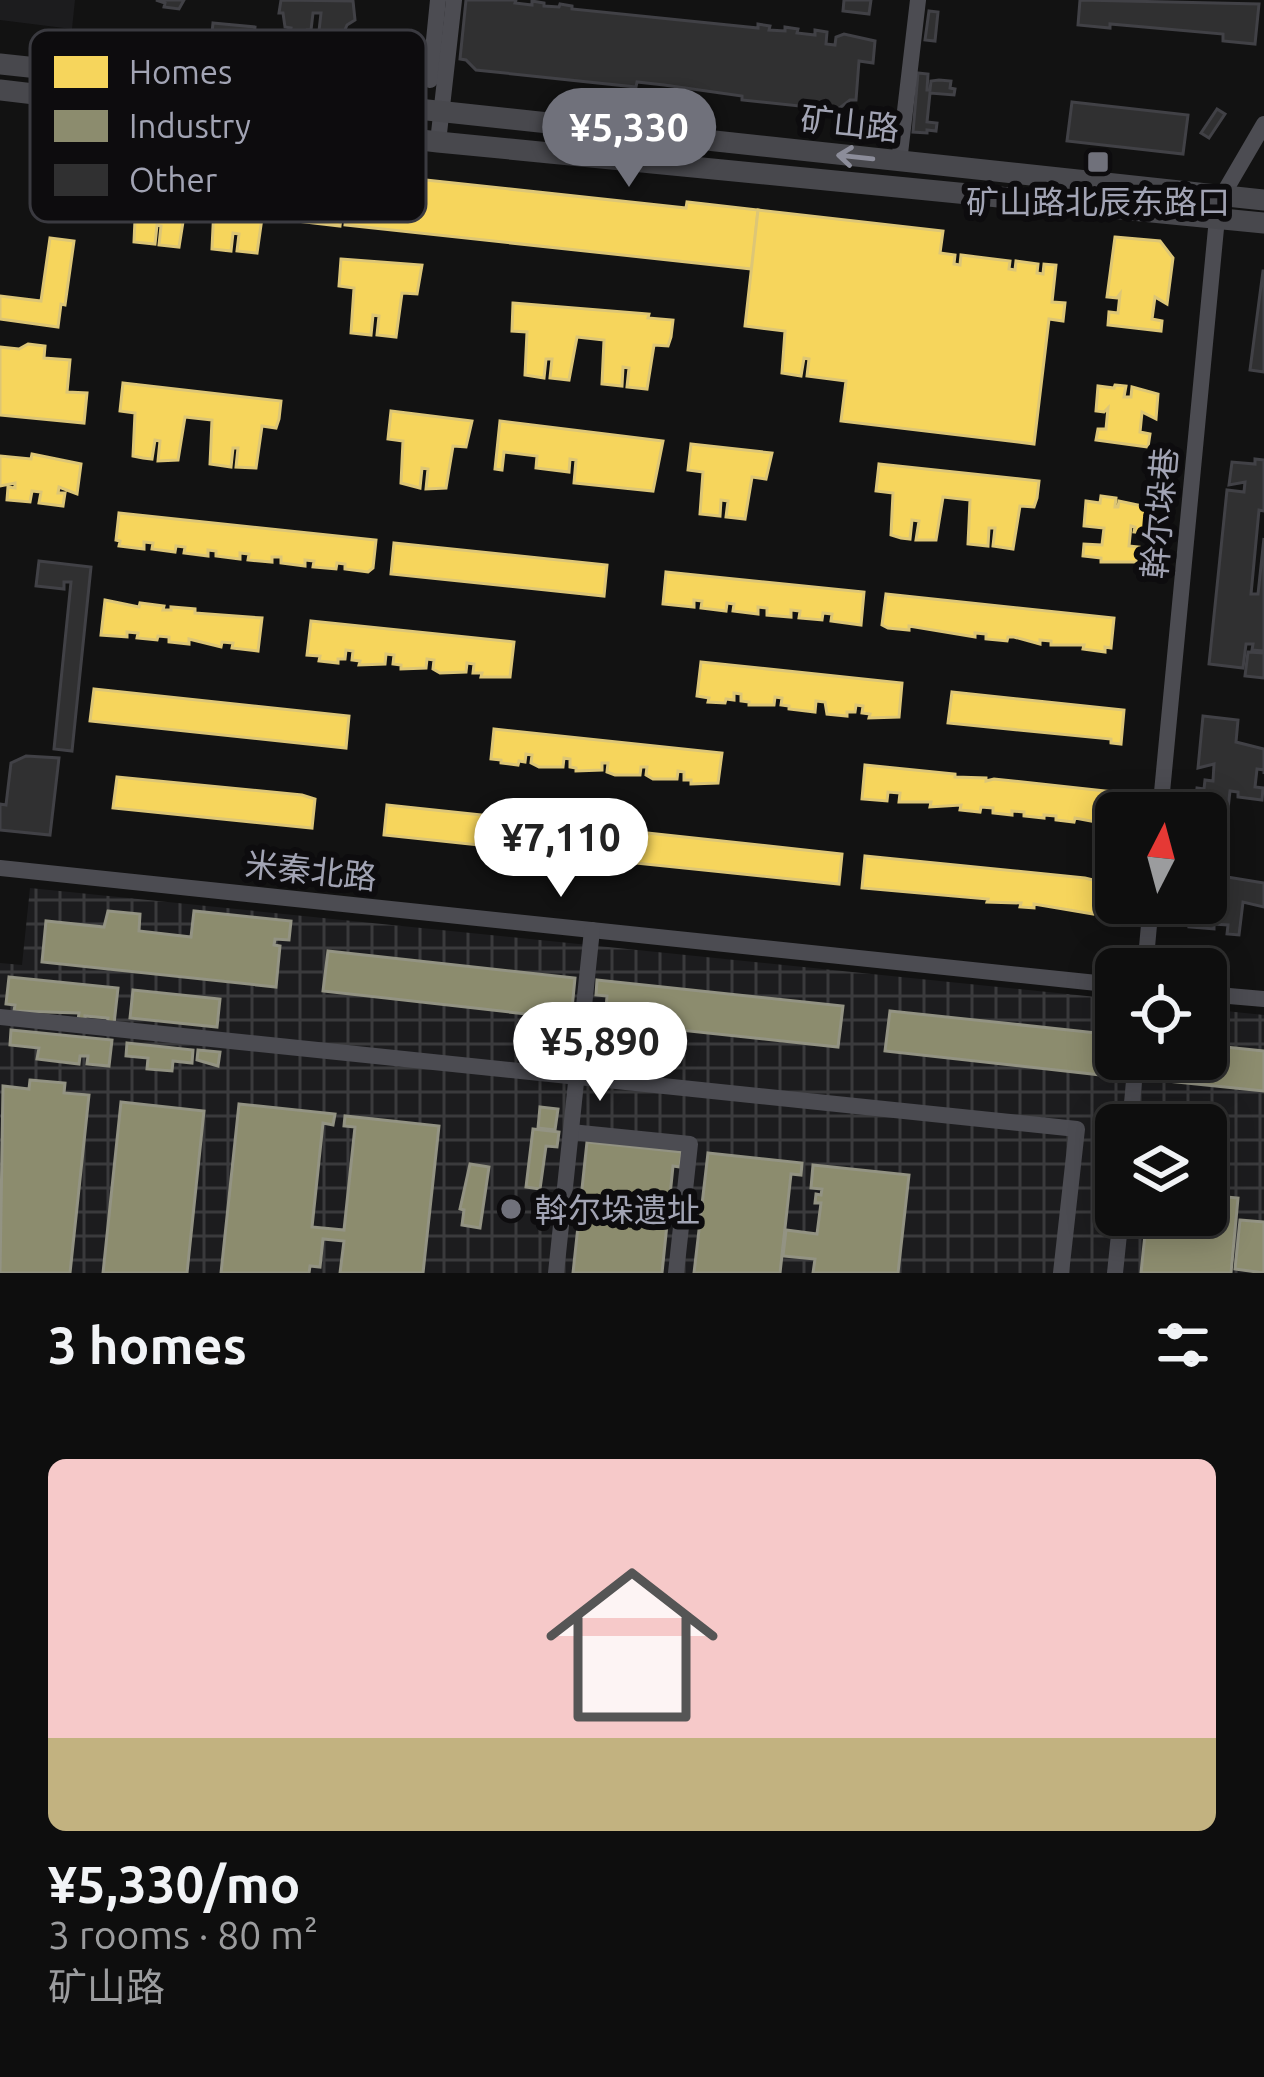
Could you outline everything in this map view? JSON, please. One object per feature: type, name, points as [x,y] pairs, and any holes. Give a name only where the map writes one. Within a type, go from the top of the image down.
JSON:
[{"type":"main road","name":"矿山路","points":[[0,64],[30,67]]},
{"type":"main road","name":"矿山路","points":[[0,90],[30,94]]},
{"type":"main road","name":"矿山路","points":[[426,110],[899,162],[1220,207]]},
{"type":"main road","name":"矿山路","points":[[426,141],[1220,207],[1263,204]]},
{"type":"street","points":[[430,80],[438,0]]},
{"type":"street","points":[[438,142],[454,0]]},
{"type":"street","points":[[899,162],[918,0]]},
{"type":"street","points":[[1220,207],[1264,124]]},
{"type":"street","name":"幹尔垛巷","points":[[1162,792],[1220,207]]},
{"type":"street","name":"米秦北路","points":[[0,868],[1095,983]]},
{"type":"street","points":[[556,1273],[592,930]]},
{"type":"street","points":[[1227,996],[1264,999]]},
{"type":"street","points":[[0,1017],[1077,1129],[1061,1273]]},
{"type":"street","points":[[571,1132],[690,1144],[676,1273]]},
{"type":"street","points":[[1115,1273],[1119,1236]]},
{"type":"shaded area","points":[[0,0],[75,0],[72,29],[0,20]]},
{"type":"shaded area","points":[[30,888],[1095,997],[1095,1080],[1227,1080],[1227,1011],[1264,1015],[1264,1273],[0,1273],[0,963],[22,965]]},
{"type":"building: Homes","points":[[426,180],[686,208],[687,202],[758,210],[752,269],[345,225],[426,222]]},
{"type":"building: Homes","points":[[758,210],[943,231],[940,253],[955,255],[954,264],[960,265],[961,255],[1010,261],[1009,269],[1015,270],[1016,261],[1038,264],[1037,273],[1043,274],[1044,264],[1056,265],[1052,302],[1065,303],[1063,321],[1049,319],[1034,444],[841,421],[846,381],[807,376],[809,359],[804,358],[801,376],[782,373],[785,331],[745,326]]},
{"type":"building: Homes","points":[[135,222],[183,222],[179,247],[159,245],[161,226],[157,225],[155,244],[134,242]]},
{"type":"building: Homes","points":[[213,222],[261,222],[257,253],[237,251],[239,234],[233,233],[231,251],[212,249]]},
{"type":"building: Homes","points":[[1115,237],[1160,241],[1173,258],[1167,304],[1155,297],[1152,319],[1162,321],[1161,331],[1108,325],[1109,312],[1118,313],[1120,294],[1107,297]]},
{"type":"building: Homes","points":[[50,238],[74,241],[58,327],[0,319],[0,296],[41,301]]},
{"type":"building: Homes","points":[[341,259],[422,265],[417,294],[402,293],[396,337],[377,335],[379,316],[373,315],[371,335],[351,333],[354,288],[339,286]]},
{"type":"building: Homes","points":[[513,303],[649,314],[648,318],[673,320],[671,337],[668,346],[654,345],[647,389],[627,387],[629,368],[623,367],[622,386],[602,384],[604,340],[577,337],[569,380],[550,378],[552,359],[546,359],[544,378],[525,375],[527,332],[512,331]]},
{"type":"building: Homes","points":[[28,344],[45,346],[44,358],[70,360],[67,392],[87,393],[84,423],[0,415],[0,347],[19,349]]},
{"type":"building: Homes","points":[[123,383],[281,401],[279,419],[276,428],[262,426],[256,468],[236,467],[238,448],[233,448],[231,467],[210,464],[212,420],[185,417],[178,460],[158,461],[160,441],[155,440],[152,459],[133,456],[135,413],[120,411]]},
{"type":"building: Homes","points":[[1098,386],[1126,386],[1124,397],[1131,397],[1132,387],[1158,394],[1156,419],[1142,412],[1140,432],[1150,434],[1148,447],[1096,440],[1098,429],[1106,429],[1108,408],[1096,411]]},
{"type":"building: Homes","points":[[391,411],[472,421],[466,447],[453,446],[446,488],[426,489],[428,469],[422,468],[420,488],[401,483],[403,441],[388,439]]},
{"type":"building: Homes","points":[[500,421],[663,441],[653,491],[574,483],[576,460],[570,459],[569,472],[536,468],[537,456],[504,452],[502,470],[495,469]]},
{"type":"building: Homes","points":[[691,444],[772,453],[766,479],[752,477],[745,519],[726,517],[728,501],[721,500],[720,516],[700,514],[703,472],[688,470]]},
{"type":"building: Homes","points":[[32,454],[81,464],[77,494],[59,487],[58,493],[65,493],[63,506],[39,503],[41,492],[32,491],[30,502],[7,500],[8,487],[15,488],[15,483],[0,486],[0,456],[31,459]]},
{"type":"building: Homes","points":[[879,464],[1039,481],[1037,498],[1034,507],[1020,506],[1013,549],[993,546],[995,528],[989,528],[988,546],[968,544],[970,500],[943,497],[936,540],[916,540],[919,521],[912,520],[910,539],[901,538],[891,535],[893,493],[876,491]]},
{"type":"building: Homes","points":[[1101,496],[1116,498],[1115,507],[1119,501],[1147,507],[1145,533],[1134,532],[1131,526],[1129,546],[1139,547],[1137,562],[1101,562],[1101,558],[1083,556],[1084,544],[1102,545],[1104,528],[1084,526],[1086,501],[1100,503]]},
{"type":"building: Homes","points":[[119,513],[376,540],[373,568],[368,572],[345,569],[345,564],[337,563],[336,569],[313,567],[314,561],[305,560],[305,566],[281,563],[281,557],[272,557],[272,562],[248,560],[249,554],[240,553],[240,559],[216,556],[216,551],[208,550],[208,556],[184,553],[185,547],[176,546],[175,552],[152,549],[153,543],[144,542],[144,549],[119,546]]},
{"type":"building: Homes","points":[[394,543],[607,565],[604,596],[391,574]]},
{"type":"building: Homes","points":[[666,572],[864,592],[861,625],[831,621],[832,614],[823,613],[822,620],[799,618],[800,611],[791,610],[791,617],[767,615],[767,608],[758,607],[758,614],[733,611],[734,604],[727,603],[726,611],[701,608],[702,601],[694,600],[694,607],[663,604]]},
{"type":"building: Homes","points":[[886,594],[1114,618],[1111,648],[1105,647],[1105,652],[1083,649],[1084,645],[1051,645],[1051,641],[1040,640],[1040,644],[1014,637],[986,639],[986,634],[975,633],[975,637],[909,626],[909,630],[888,628],[882,625]]},
{"type":"building: Homes","points":[[105,600],[262,618],[258,651],[232,648],[233,643],[222,642],[221,647],[189,639],[189,644],[169,642],[169,637],[137,638],[138,633],[101,635]]},
{"type":"building: Homes","points":[[311,621],[514,642],[510,677],[481,677],[482,673],[473,673],[474,664],[467,663],[466,672],[440,673],[433,669],[434,660],[427,659],[426,668],[401,669],[393,664],[394,655],[386,654],[385,664],[359,665],[360,661],[352,660],[353,651],[346,650],[345,659],[338,663],[319,661],[320,656],[307,655]]},
{"type":"building: Homes","points":[[701,662],[902,683],[899,717],[869,718],[870,714],[862,713],[863,706],[856,705],[855,712],[847,716],[827,714],[825,702],[816,701],[815,712],[789,709],[781,705],[782,698],[775,697],[774,705],[749,705],[734,693],[734,700],[708,702],[709,698],[697,696]]},
{"type":"building: Homes","points":[[94,689],[349,716],[346,748],[90,721]]},
{"type":"building: Homes","points":[[952,692],[1124,710],[1121,744],[1111,739],[948,723]]},
{"type":"building: Homes","points":[[494,729],[722,753],[718,783],[691,784],[678,771],[677,779],[653,779],[646,775],[647,767],[641,767],[640,775],[615,775],[607,772],[608,763],[602,763],[602,770],[576,771],[570,759],[564,758],[563,767],[539,767],[526,754],[525,762],[518,765],[501,763],[491,759]]},
{"type":"building: Homes","points":[[865,765],[1115,792],[1095,792],[1095,822],[1024,816],[1024,812],[993,813],[993,808],[960,810],[961,805],[930,807],[931,802],[899,802],[900,793],[888,792],[887,801],[862,799]]},
{"type":"building: Homes","points":[[117,777],[302,795],[315,799],[312,828],[113,808]]},
{"type":"building: Homes","points":[[387,805],[587,826],[584,856],[384,835]]},
{"type":"building: Homes","points":[[610,829],[842,854],[839,884],[606,860]]},
{"type":"building: Homes","points":[[865,856],[1085,878],[1095,880],[1095,898],[1093,914],[862,888]]},
{"type":"building: Industry","points":[[108,911],[140,914],[139,931],[191,937],[194,911],[291,921],[289,940],[275,939],[274,945],[280,946],[276,987],[42,962],[46,921],[104,927]]},
{"type":"building: Industry","points":[[328,951],[575,978],[571,1019],[323,991]]},
{"type":"building: Industry","points":[[9,977],[118,988],[114,1024],[107,1024],[108,1018],[78,1020],[79,1013],[14,1011],[15,1005],[6,1004]]},
{"type":"building: Industry","points":[[597,980],[843,1006],[838,1047],[605,1022],[607,996],[596,995]]},
{"type":"building: Industry","points":[[133,990],[220,999],[217,1027],[130,1018]]},
{"type":"building: Industry","points":[[890,1011],[1095,1033],[1095,1074],[885,1051]]},
{"type":"building: Industry","points":[[11,1030],[112,1040],[109,1066],[87,1064],[88,1056],[80,1056],[79,1064],[37,1059],[39,1048],[10,1045]]},
{"type":"building: Industry","points":[[127,1043],[193,1050],[192,1063],[173,1061],[172,1071],[147,1069],[148,1058],[126,1056]]},
{"type":"building: Industry","points":[[1227,1047],[1264,1051],[1264,1091],[1166,1081],[1227,1080]]},
{"type":"building: Industry","points":[[198,1050],[220,1052],[218,1066],[197,1060]]},
{"type":"building: Industry","points":[[30,1080],[65,1083],[64,1093],[89,1095],[70,1273],[0,1273],[3,1086],[29,1089]]},
{"type":"building: Industry","points":[[121,1102],[204,1111],[187,1273],[103,1273]]},
{"type":"building: Industry","points":[[239,1104],[335,1114],[333,1125],[323,1123],[312,1227],[344,1230],[355,1127],[344,1126],[345,1116],[439,1126],[423,1273],[340,1273],[344,1241],[323,1239],[320,1267],[310,1266],[309,1273],[221,1273]]},
{"type":"building: Industry","points":[[540,1107],[558,1109],[555,1130],[538,1128]]},
{"type":"building: Industry","points":[[533,1129],[559,1132],[557,1147],[546,1146],[540,1189],[526,1187]]},
{"type":"building: Industry","points":[[587,1142],[682,1152],[680,1167],[673,1166],[662,1273],[573,1273]]},
{"type":"building: Industry","points":[[708,1153],[802,1163],[801,1175],[791,1174],[780,1273],[694,1273]]},
{"type":"building: Industry","points":[[470,1164],[489,1167],[480,1228],[462,1225],[464,1210],[460,1209]]},
{"type":"building: Industry","points":[[813,1165],[909,1175],[898,1273],[813,1273],[815,1259],[783,1256],[786,1230],[817,1234],[821,1203],[815,1203],[816,1194],[821,1195],[822,1189],[811,1188]]},
{"type":"building: Industry","points":[[1227,1197],[1238,1198],[1231,1273],[1141,1273],[1145,1236],[1227,1236]]},
{"type":"building: Industry","points":[[1240,1220],[1264,1222],[1264,1273],[1235,1269]]},
{"type":"building: Other","points":[[156,0],[184,0],[179,9],[164,7],[165,3]]},
{"type":"building: Other","points":[[281,0],[353,1],[355,20],[345,30],[319,30],[321,13],[313,13],[311,30],[290,30],[279,13]]},
{"type":"building: Other","points":[[466,0],[516,0],[532,5],[532,1],[758,28],[758,24],[770,26],[769,30],[785,31],[785,27],[815,35],[815,30],[827,32],[826,44],[835,45],[836,37],[844,34],[875,41],[873,63],[859,61],[856,100],[837,110],[637,82],[636,87],[476,70],[460,59]]},
{"type":"building: Other","points":[[844,0],[871,0],[869,14],[843,11]]},
{"type":"building: Other","points":[[1080,0],[1259,4],[1255,44],[1223,41],[1223,34],[1078,25]]},
{"type":"building: Other","points":[[929,11],[938,12],[935,41],[925,40]]},
{"type":"building: Other","points":[[213,23],[255,27],[255,30],[212,30]]},
{"type":"building: Other","points":[[918,73],[928,74],[927,90],[931,81],[939,80],[951,81],[950,88],[955,89],[954,95],[930,93],[927,122],[937,123],[936,131],[913,132]]},
{"type":"building: Other","points":[[1072,102],[1188,115],[1183,154],[1067,141]]},
{"type":"building: Other","points":[[1217,109],[1225,114],[1209,138],[1201,133]]},
{"type":"building: Other","points":[[1264,271],[1264,372],[1250,370]]},
{"type":"building: Other","points":[[1255,459],[1264,460],[1264,511],[1259,510],[1251,594],[1258,594],[1264,538],[1264,651],[1246,644],[1243,668],[1209,664],[1227,490],[1244,492],[1245,482],[1229,485],[1232,462],[1255,464]]},
{"type":"building: Other","points":[[39,561],[91,567],[72,751],[54,749],[71,582],[64,582],[64,589],[36,586]]},
{"type":"building: Other","points":[[1248,652],[1264,653],[1264,678],[1245,676]]},
{"type":"building: Other","points":[[1203,716],[1238,720],[1236,742],[1264,749],[1264,770],[1257,769],[1255,787],[1263,788],[1262,800],[1238,797],[1238,792],[1230,791],[1227,818],[1227,792],[1197,792],[1204,789],[1205,780],[1213,781],[1214,764],[1198,768]]},
{"type":"building: Other","points":[[26,756],[59,758],[50,835],[0,830],[0,804],[6,805],[11,763]]},
{"type":"building: Other","points":[[1227,877],[1264,883],[1264,907],[1243,902],[1239,935],[1227,934],[1228,925],[1214,924],[1227,924]]},
{"type":"building: Other","points":[[1189,924],[1214,924],[1214,929]]},
{"type":"place","name":"矿山路北辰东路口","points":[[1098,162]]},
{"type":"place","name":"斡尔垛遗址","points":[[511,1209]]}]
